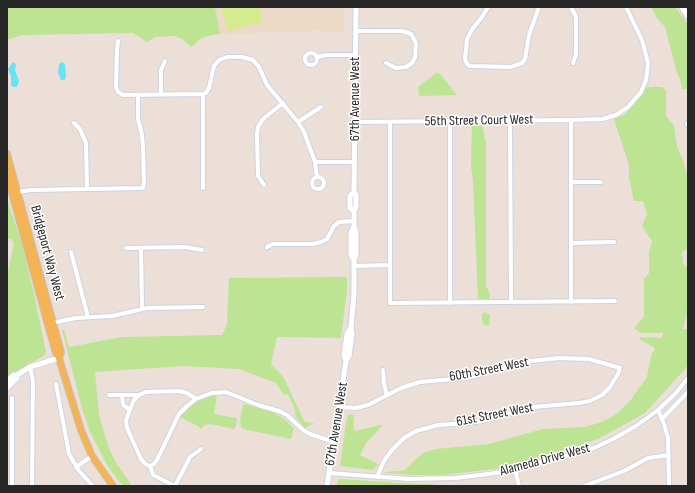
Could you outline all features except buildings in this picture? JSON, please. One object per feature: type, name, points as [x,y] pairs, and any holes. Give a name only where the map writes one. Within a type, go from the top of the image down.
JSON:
[{"type":"main road","points":[[682,7],[688,16]]},
{"type":"main road","points":[[685,7],[688,11]]},
{"type":"main road","name":"Bridgeport Way West","points":[[7,154],[18,192],[50,323]]},
{"type":"main road","points":[[7,178],[18,192],[16,197],[18,216]]},
{"type":"main road","name":"Bridgeport Way West","points":[[7,178],[50,323],[61,352],[59,358],[81,430],[92,456],[114,486]]},
{"type":"street","name":"67th Avenue West","points":[[327,486],[346,361],[349,356],[352,338],[351,328],[354,263],[351,256],[351,233],[354,224],[354,211],[356,207],[356,195],[354,192],[356,7]]},
{"type":"street","points":[[488,7],[467,39],[465,59],[467,64],[473,67],[511,67],[519,65],[525,59],[529,35],[540,7]]},
{"type":"street","points":[[571,7],[576,17],[576,54],[573,63]]},
{"type":"street","name":"56th Street Court West","points":[[355,122],[571,120],[603,119],[616,115],[628,107],[641,92],[646,80],[648,64],[642,40],[626,7]]},
{"type":"street","points":[[356,31],[402,31],[411,34],[416,43],[415,57],[412,63],[406,67],[396,68],[386,63]]},
{"type":"street","points":[[118,41],[116,86],[119,93],[125,95],[203,94],[209,88],[214,66],[218,61],[227,57],[251,59],[256,63],[267,85],[298,122],[307,140],[315,162],[317,177]]},
{"type":"street","points":[[317,57],[326,54],[355,55]]},
{"type":"street","points":[[161,95],[161,70],[166,61]]},
{"type":"street","points":[[203,94],[203,188]]},
{"type":"street","points":[[18,192],[31,190],[140,189],[143,187],[142,138],[138,119],[138,95]]},
{"type":"street","points":[[264,185],[258,176],[258,127],[263,119],[283,103]]},
{"type":"street","points":[[298,122],[321,107]]},
{"type":"street","points":[[571,120],[571,302]]},
{"type":"street","points":[[510,121],[511,302]]},
{"type":"street","points":[[390,122],[390,303],[615,301]]},
{"type":"street","points":[[450,122],[450,303]]},
{"type":"street","points":[[74,123],[80,129],[86,142],[87,189]]},
{"type":"street","points":[[315,162],[355,162]]},
{"type":"street","points":[[571,182],[601,182]]},
{"type":"street","points":[[267,247],[273,244],[321,242],[327,239],[334,226],[339,222],[354,224]]},
{"type":"street","points":[[572,242],[614,242]]},
{"type":"street","points":[[126,248],[186,247],[202,250]]},
{"type":"street","points":[[141,248],[142,308]]},
{"type":"street","points":[[71,252],[88,317]]},
{"type":"street","points":[[354,263],[390,266]]},
{"type":"street","points":[[50,323],[69,319],[112,316],[142,308],[202,307]]},
{"type":"street","points":[[7,381],[14,375],[17,375],[30,367],[59,358]]},
{"type":"street","name":"60th Street West","points":[[339,407],[363,407],[401,388],[420,382],[466,378],[518,364],[544,360],[589,359],[620,368]]},
{"type":"street","points":[[30,367],[33,381],[32,486]]},
{"type":"street","name":"61st Street West","points":[[378,477],[384,461],[392,450],[404,438],[416,431],[438,425],[482,421],[533,407],[579,404],[590,401],[602,394],[610,386],[620,368]]},
{"type":"street","points":[[383,370],[384,384],[387,395]]},
{"type":"street","points":[[7,388],[17,378],[17,375]]},
{"type":"street","name":"Alameda Drive West","points":[[329,473],[378,477],[434,479],[456,478],[496,473],[563,457],[594,448],[636,426],[658,410],[688,378]]},
{"type":"street","points":[[56,384],[68,449],[76,466],[93,486]]},
{"type":"street","points":[[196,399],[187,393],[179,391],[146,392],[139,395],[134,400],[126,421],[128,432],[145,464],[150,466],[153,475],[175,486],[190,457],[201,449]]},
{"type":"street","points":[[150,466],[155,462],[179,414],[196,399],[205,394],[214,392],[226,392],[233,394],[258,405],[283,413],[310,434],[334,442]]},
{"type":"street","points":[[662,419],[688,392]]},
{"type":"street","points":[[108,395],[139,395]]},
{"type":"street","points":[[122,395],[123,405],[130,410]]},
{"type":"street","points":[[12,398],[9,474],[12,486]]},
{"type":"street","points":[[658,410],[667,431],[669,486]]},
{"type":"street","points":[[584,486],[624,471],[648,458],[669,455]]},
{"type":"street","points":[[76,466],[92,456]]},
{"type":"street","points":[[515,469],[519,486]]},
{"type":"shaded area","points":[[215,7],[344,7],[344,32],[316,31],[220,34]]},
{"type":"green space","points":[[7,7],[215,7],[220,34],[202,38],[191,47],[182,39],[175,36],[155,37],[147,42],[133,33],[22,35],[7,40]]},
{"type":"green space","points":[[221,7],[260,7],[263,22],[228,31]]},
{"type":"green space","points":[[651,7],[675,7],[688,24],[688,89],[682,89],[665,27],[657,18]]},
{"type":"green space","points":[[436,73],[440,74],[457,95],[419,96],[418,87]]},
{"type":"green space","points":[[647,87],[662,87],[666,90],[666,116],[674,126],[677,146],[684,163],[688,180],[688,247],[682,253],[683,263],[688,267],[688,309],[683,329],[688,329],[688,364],[685,369],[645,413],[598,439],[521,464],[494,469],[442,475],[386,473],[385,472],[405,470],[425,452],[436,449],[489,444],[543,429],[585,427],[599,423],[615,415],[623,408],[630,401],[647,377],[651,356],[655,348],[639,339],[640,337],[662,338],[663,333],[641,333],[634,328],[644,317],[644,279],[649,273],[649,253],[652,241],[642,226],[647,214],[643,201],[634,201],[629,178],[629,165],[614,119],[624,115]]},
{"type":"green space","points":[[472,125],[482,125],[486,143],[486,286],[490,294],[489,299],[478,299],[473,180],[471,167]]},
{"type":"green space","points":[[7,199],[21,241],[46,352],[45,355],[15,372],[7,379],[7,275],[14,244],[12,240],[7,238]]},
{"type":"green space","points":[[347,277],[347,291],[341,338],[277,337],[271,364],[284,378],[305,422],[314,423],[305,428],[302,427],[302,424],[296,417],[294,407],[288,394],[284,395],[276,383],[239,369],[183,366],[95,372],[99,416],[109,449],[132,486],[124,486],[117,479],[107,465],[90,432],[82,408],[62,330],[64,330],[69,347],[122,337],[222,335],[227,324],[229,278]]},
{"type":"green space","points":[[485,312],[490,315],[489,326],[482,322],[482,314]]},
{"type":"green space","points":[[217,395],[214,414],[237,418],[234,429],[211,424],[205,425],[201,429],[180,417],[194,403],[204,398]]},
{"type":"green space","points":[[245,404],[272,412],[283,418],[294,428],[291,439],[243,429],[240,421],[243,405]]},
{"type":"green space","points":[[352,414],[354,415],[353,425],[355,431],[382,426],[366,443],[360,455],[378,464],[374,470],[340,466],[347,416]]},
{"type":"green space","points":[[339,479],[435,484],[429,486],[336,486]]},
{"type":"water","points":[[13,62],[16,64],[15,70],[19,81],[17,87],[11,86],[11,76],[8,69]]},
{"type":"water","points":[[62,62],[65,65],[65,80],[61,80],[58,73],[59,64]]}]
